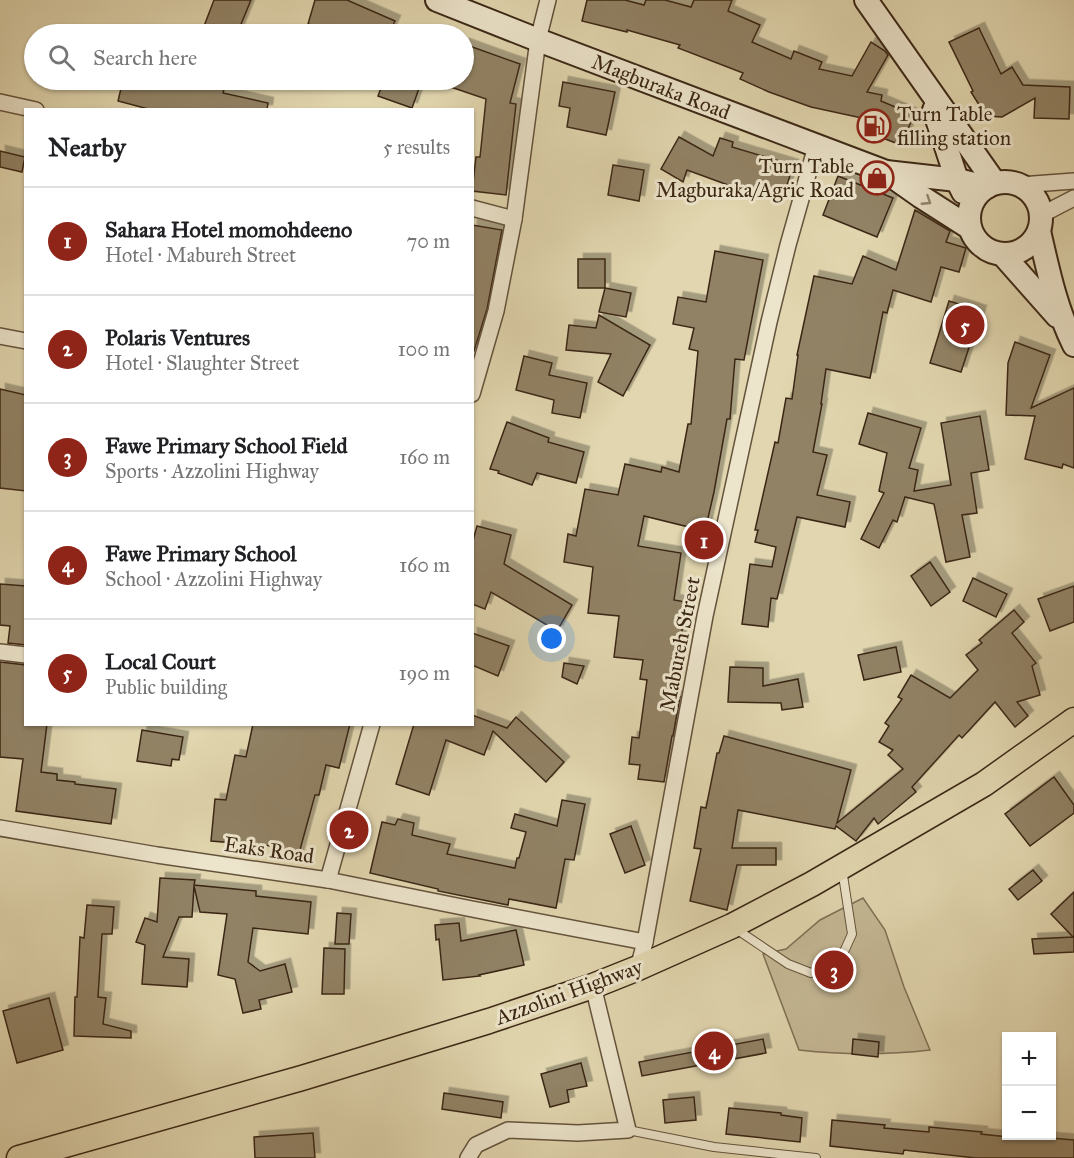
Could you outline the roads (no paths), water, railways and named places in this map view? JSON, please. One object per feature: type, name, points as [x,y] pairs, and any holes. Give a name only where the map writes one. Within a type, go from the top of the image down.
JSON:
[{"type":"main road","name":"Magburaka Road","points":[[437,0],[886,172],[991,185]]},
{"type":"main road","points":[[866,0],[991,185]]},
{"type":"main road","points":[[926,86],[970,217],[974,238],[992,252],[1003,255],[1014,254],[1025,249],[1033,241],[1040,223]]},
{"type":"main road","name":"Magburaka Road","points":[[886,172],[920,196],[970,217]]},
{"type":"main road","points":[[970,217],[977,195],[991,185],[1012,183],[1030,192],[1037,203],[1049,275],[1064,324],[1074,345]]},
{"type":"main road","points":[[1003,255],[1064,324]]},
{"type":"main road","name":"Azzolini Highway","points":[[18,1158],[302,1078],[489,1021],[593,986],[638,968],[732,926],[842,867],[984,784],[1071,727]]},
{"type":"street","points":[[474,387],[496,311],[514,219],[538,40],[548,0]]},
{"type":"street","points":[[0,102],[27,108]]},
{"type":"street","name":"Mabureh Street","points":[[645,942],[720,548],[769,322],[816,146]]},
{"type":"street","points":[[1020,185],[1074,181]]},
{"type":"street","points":[[1040,223],[1074,198]]},
{"type":"street","points":[[474,209],[514,219]]},
{"type":"street","points":[[0,336],[24,341]]},
{"type":"street","points":[[0,652],[24,656]]},
{"type":"street","points":[[328,880],[371,726]]},
{"type":"street","name":"Eaks Road","points":[[0,828],[157,855],[328,880],[645,942]]},
{"type":"street","points":[[638,968],[645,942]]},
{"type":"street","points":[[468,1158],[476,1145],[508,1130],[578,1133],[628,1130],[593,986]]},
{"type":"lane","points":[[732,926],[788,964],[811,974],[838,965],[852,934],[842,867]]},
{"type":"lane","points":[[628,1130],[714,1147],[816,1158]]},
{"type":"place","name":"Turn Table filling station","points":[[874,126]]},
{"type":"place","name":"Turn Table Magburaka/Agric Road","points":[[877,178]]},
{"type":"place","name":"Local Court","points":[[965,325]]},
{"type":"place","name":"Sahara Hotel momohdeeno","points":[[704,540]]},
{"type":"place","name":"Polaris Ventures","points":[[349,830]]},
{"type":"place","name":"Fawe Primary School Field","points":[[834,970]]},
{"type":"place","name":"Fawe Primary School","points":[[714,1051]]}]
